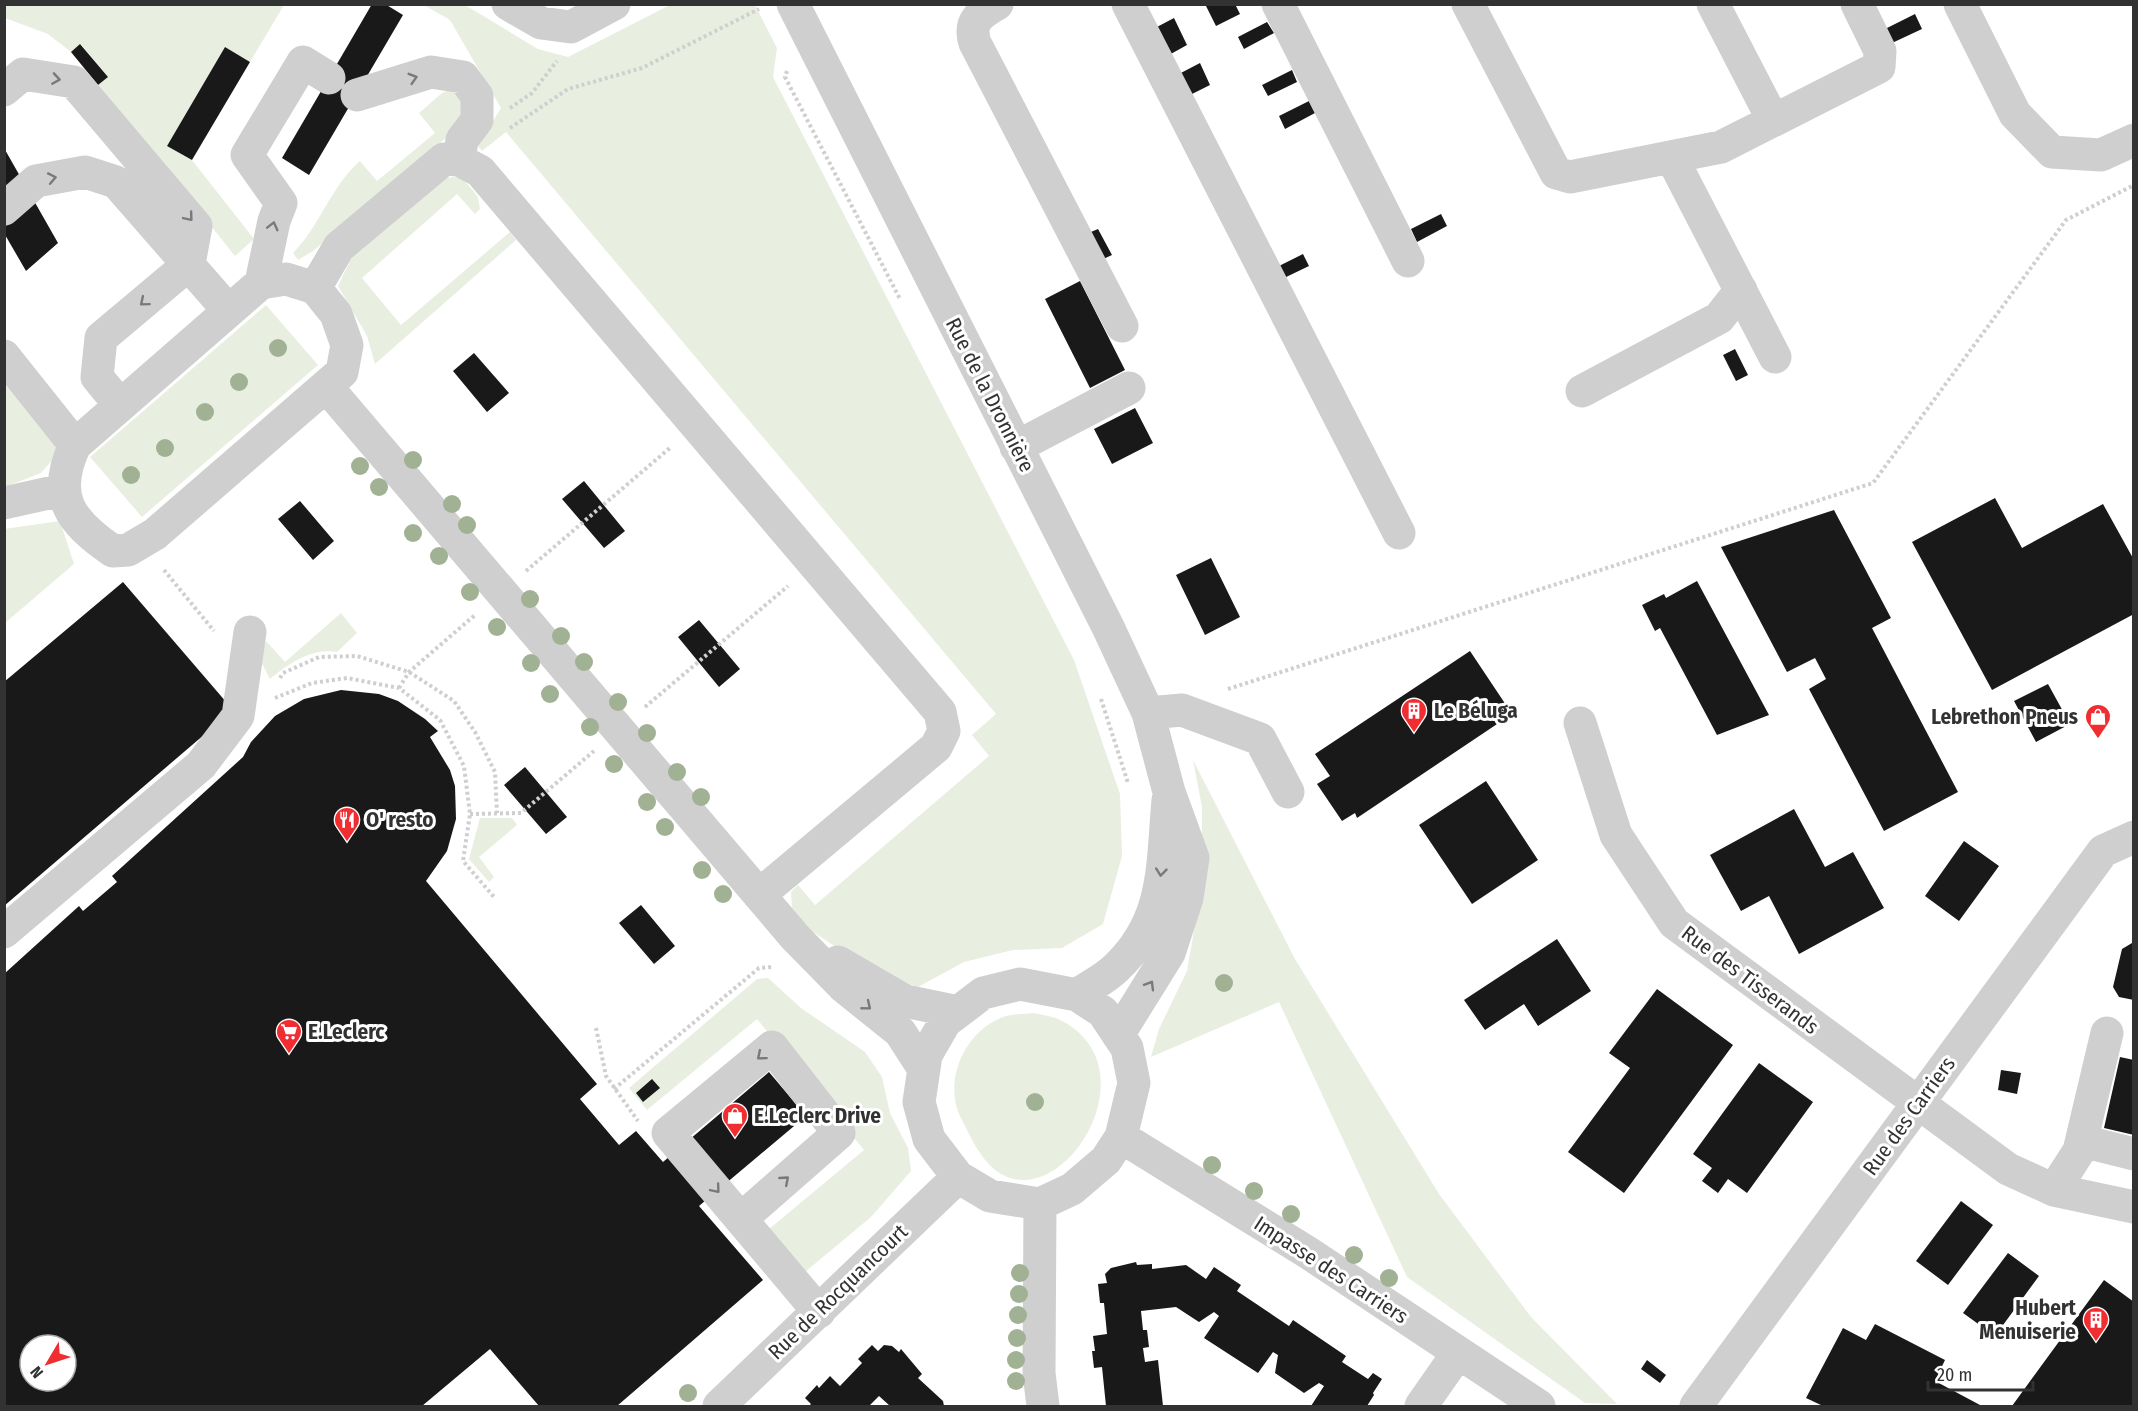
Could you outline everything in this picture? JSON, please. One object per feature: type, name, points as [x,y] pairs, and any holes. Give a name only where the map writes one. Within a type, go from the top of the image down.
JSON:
[{"type":"street","points":[[508,4],[541,23],[571,27],[614,4]]},
{"type":"street","points":[[997,4],[978,15],[973,25],[975,43],[1122,326]]},
{"type":"street","points":[[1128,4],[1399,533]]},
{"type":"street","points":[[1278,4],[1408,261]]},
{"type":"street","points":[[1468,4],[1556,173],[1570,177],[1721,147],[1879,67],[1880,51],[1857,4]]},
{"type":"street","points":[[1713,4],[1773,120]]},
{"type":"street","points":[[1960,4],[2015,114],[2052,152],[2101,155],[2133,140]]},
{"type":"street","name":"Rue de la Dronnière","points":[[780,5],[1016,447],[1108,627],[1148,713],[1169,792],[1193,858],[1187,898],[1168,953],[1118,1035]]},
{"type":"street","points":[[261,284],[274,221],[281,203],[247,155],[303,62],[329,78]]},
{"type":"street","points":[[357,95],[431,72],[463,77],[477,96],[477,120],[462,140],[459,160]]},
{"type":"street","points":[[4,90],[23,74],[74,82],[196,226],[189,264],[101,338],[97,377],[120,405]]},
{"type":"street","points":[[1672,158],[1775,357]]},
{"type":"street","points":[[315,288],[339,247],[444,159],[459,160],[480,171],[940,712],[944,730],[936,747],[759,895]]},
{"type":"street","points":[[4,209],[36,181],[85,171],[116,182],[228,310]]},
{"type":"street","points":[[286,279],[315,288],[336,314],[347,345],[342,372],[155,534],[128,550],[113,551],[90,535],[72,511],[62,490],[64,468],[75,445],[228,310],[261,284],[286,279]]},
{"type":"street","points":[[1582,392],[1719,318],[1741,290]]},
{"type":"street","points":[[10,366],[75,445]]},
{"type":"street","points":[[326,386],[795,937],[843,987],[900,1032],[924,1069]]},
{"type":"street","points":[[1016,447],[1129,388]]},
{"type":"street","points":[[4,503],[62,490]]},
{"type":"street","points":[[4,932],[201,765],[238,716],[250,633]]},
{"type":"street","points":[[1148,713],[1182,710],[1260,740],[1288,792]]},
{"type":"street","name":"Rue des Tisserands","points":[[1580,723],[1616,835],[1674,923],[1918,1105],[2008,1169],[2054,1190],[2133,1207]]},
{"type":"street","name":"Rue de la Dronnière","points":[[1077,995],[1115,969],[1145,935],[1158,903],[1169,792]]},
{"type":"street","name":"Rue des Carriers","points":[[1696,1407],[2103,851],[2133,837]]},
{"type":"street","points":[[795,937],[905,1000],[958,1012]]},
{"type":"street","points":[[1020,984],[1077,995],[1104,1012],[1127,1048],[1134,1083],[1121,1137],[1106,1160],[1072,1190],[1040,1204],[990,1196],[958,1177],[928,1139],[919,1102],[926,1055],[945,1022],[983,993],[1020,984]]},
{"type":"street","points":[[2054,1190],[2079,1151],[2107,1033]]},
{"type":"street","points":[[741,1219],[839,1133],[772,1047],[668,1133],[819,1312]]},
{"type":"street","name":"Impasse des Carriers","points":[[1121,1137],[1306,1252],[1539,1407]]},
{"type":"street","points":[[2082,1141],[2133,1154]]},
{"type":"street","name":"Rue de Rocquancourt","points":[[719,1407],[958,1177]]},
{"type":"street","points":[[1040,1204],[1040,1373],[1043,1407]]},
{"type":"street","points":[[1420,1407],[1458,1353]]},
{"type":"path","points":[[509,129],[568,89],[642,68],[780,5]]},
{"type":"path","points":[[509,110],[532,93],[561,56],[571,27]]},
{"type":"path","points":[[1182,710],[1199,698],[1873,483],[2066,220],[2133,185]]},
{"type":"path","points":[[399,688],[409,672],[696,425]]},
{"type":"path","points":[[157,561],[178,586]]},
{"type":"path","points":[[470,814],[521,813],[814,564]]},
{"type":"path","points":[[277,681],[283,673],[319,657],[357,656],[409,672],[454,701],[475,732],[495,772],[496,813]]},
{"type":"path","points":[[270,699],[312,683],[347,678],[399,688],[440,720],[464,766],[470,814],[463,861],[494,897]]},
{"type":"path","points":[[614,1089],[759,968],[770,965],[778,970]]},
{"type":"green space","points":[[4,5],[284,5],[250,62],[225,47],[167,146],[192,160],[254,239],[235,256],[98,85],[108,77],[81,44],[71,52],[48,34],[5,18]]},
{"type":"green space","points":[[424,5],[465,5],[538,49],[568,57],[670,5],[755,5],[777,48],[773,77],[1074,660],[1120,794],[1122,856],[1103,924],[1062,948],[1013,950],[964,962],[918,987],[885,980],[806,927],[792,911],[791,892],[798,885],[815,905],[989,756],[972,735],[996,714],[506,132],[482,151],[478,146],[501,108],[450,20]]},
{"type":"green space","points":[[449,90],[464,97],[460,126],[313,251],[298,260],[293,253],[311,231],[350,171],[360,161],[377,181],[435,133],[419,113],[442,93]]},
{"type":"green space","points":[[461,176],[478,197],[480,209],[475,214],[457,194],[362,278],[401,325],[510,232],[516,240],[375,364],[367,336],[338,286],[352,257],[446,178]]},
{"type":"green space","points":[[266,305],[318,365],[142,517],[90,457]]},
{"type":"green space","points":[[4,383],[61,450],[41,473],[5,487]]},
{"type":"green space","points":[[60,521],[74,564],[5,623],[4,529]]},
{"type":"green space","points":[[341,613],[357,633],[337,652],[318,652],[301,658],[270,679],[260,660],[266,641],[285,662]]},
{"type":"green space","points":[[1193,760],[1295,959],[1439,1194],[1531,1317],[1617,1404],[1585,1403],[1407,1277],[1279,1002],[1151,1057],[1159,1029],[1187,971],[1202,884],[1202,807]]},
{"type":"green space","points":[[480,818],[512,818],[517,825],[479,857],[494,877],[489,882],[469,859]]},
{"type":"green space","points":[[768,978],[801,1008],[865,1052],[882,1077],[890,1113],[908,1148],[911,1171],[871,1217],[799,1277],[763,1234],[864,1150],[757,1019],[647,1110],[629,1088],[757,979]]},
{"type":"green space","points":[[1033,1013],[1060,1020],[1088,1042],[1100,1071],[1099,1102],[1088,1132],[1069,1158],[1045,1175],[1019,1180],[994,1169],[980,1153],[962,1120],[956,1105],[954,1090],[961,1059],[979,1032],[1006,1016]]},
{"type":"building","points":[[372,4],[385,4],[403,15],[309,175],[282,158]]},
{"type":"building","points":[[1205,4],[1235,4],[1240,14],[1216,26]]},
{"type":"building","points":[[1915,14],[1922,29],[1892,43],[1885,29]]},
{"type":"building","points":[[1174,18],[1187,45],[1169,55],[1155,28]]},
{"type":"building","points":[[1267,22],[1274,33],[1244,49],[1238,37]]},
{"type":"building","points":[[80,44],[108,77],[98,85],[71,52]]},
{"type":"building","points":[[225,47],[250,62],[192,160],[167,146]]},
{"type":"building","points":[[1200,63],[1210,85],[1188,96],[1177,75]]},
{"type":"building","points":[[1292,70],[1297,82],[1268,96],[1262,85]]},
{"type":"building","points":[[1309,101],[1315,113],[1285,129],[1279,116]]},
{"type":"building","points":[[4,148],[58,243],[26,271],[4,233]]},
{"type":"building","points":[[1441,214],[1447,226],[1417,242],[1411,229]]},
{"type":"building","points":[[1098,229],[1112,255],[1099,261],[1086,234]]},
{"type":"building","points":[[1303,254],[1309,266],[1282,279],[1277,267]]},
{"type":"building","points":[[1080,281],[1125,370],[1090,388],[1045,299]]},
{"type":"building","points":[[1735,349],[1748,375],[1736,381],[1723,355]]},
{"type":"building","points":[[474,353],[509,393],[487,412],[453,371]]},
{"type":"building","points":[[1135,408],[1153,443],[1112,464],[1094,429]]},
{"type":"building","points":[[584,481],[625,531],[604,548],[562,499]]},
{"type":"building","points":[[1995,498],[2022,548],[2103,504],[2134,560],[2134,614],[1992,690],[1912,542]]},
{"type":"building","points":[[300,501],[334,541],[313,560],[278,519]]},
{"type":"building","points":[[1834,510],[1891,618],[1872,628],[1958,792],[1884,831],[1809,689],[1826,679],[1815,658],[1787,672],[1721,547]]},
{"type":"building","points":[[1211,558],[1240,617],[1205,635],[1176,575]]},
{"type":"building","points":[[1697,581],[1769,715],[1717,735],[1660,628],[1655,631],[1642,605],[1664,594],[1666,598]]},
{"type":"building","points":[[123,582],[233,710],[4,906],[4,682]]},
{"type":"building","points":[[699,620],[740,669],[719,687],[678,637]]},
{"type":"building","name":"Le Béluga","points":[[1470,651],[1512,714],[1357,818],[1355,813],[1342,821],[1317,784],[1330,776],[1315,754]]},
{"type":"building","points":[[2048,684],[2070,724],[2036,742],[2014,701]]},
{"type":"building","name":"E.Leclerc","points":[[341,690],[379,694],[398,701],[438,731],[430,737],[450,770],[455,786],[456,819],[447,851],[426,881],[597,1084],[580,1099],[619,1145],[636,1131],[663,1162],[769,1072],[806,1116],[699,1206],[763,1280],[617,1406],[539,1406],[490,1349],[422,1406],[4,1406],[4,974],[79,906],[83,911],[117,882],[112,876],[243,757],[251,742],[275,716],[304,699]]},
{"type":"building","points":[[525,767],[567,817],[546,834],[504,785]]},
{"type":"building","points":[[1486,781],[1538,860],[1472,904],[1419,825]]},
{"type":"building","points":[[1794,809],[1825,867],[1853,852],[1884,908],[1799,954],[1769,896],[1741,911],[1710,855]]},
{"type":"building","points":[[1964,841],[1999,866],[1959,921],[1925,896]]},
{"type":"building","points":[[641,905],[675,946],[654,964],[619,923]]},
{"type":"building","points":[[1557,939],[1591,991],[1538,1026],[1524,1004],[1485,1030],[1464,1000]]},
{"type":"building","points":[[2134,943],[2134,1000],[2119,997],[2113,987],[2122,949]]},
{"type":"building","points":[[1657,989],[1733,1045],[1624,1193],[1568,1152],[1630,1068],[1609,1053]]},
{"type":"building","points":[[2120,1057],[2134,1060],[2134,1135],[2104,1128]]},
{"type":"building","points":[[1759,1063],[1813,1102],[1747,1193],[1728,1179],[1718,1193],[1702,1181],[1712,1168],[1693,1154]]},
{"type":"building","points":[[2001,1070],[2021,1073],[2017,1094],[1998,1090]]},
{"type":"building","points":[[652,1079],[660,1088],[643,1102],[636,1093]]},
{"type":"building","points":[[1961,1201],[1993,1225],[1948,1285],[1916,1261]]},
{"type":"building","points":[[2008,1253],[2039,1276],[1995,1336],[1963,1313]]},
{"type":"building","points":[[1136,1262],[1137,1265],[1152,1264],[1152,1269],[1186,1265],[1206,1279],[1214,1267],[1241,1285],[1237,1291],[1289,1326],[1293,1320],[1346,1356],[1342,1362],[1368,1379],[1373,1373],[1382,1379],[1374,1395],[1367,1406],[1311,1406],[1324,1386],[1319,1383],[1304,1393],[1275,1373],[1278,1355],[1273,1352],[1258,1373],[1204,1338],[1219,1316],[1214,1312],[1199,1322],[1176,1307],[1141,1311],[1143,1330],[1147,1330],[1149,1347],[1143,1348],[1145,1362],[1158,1360],[1163,1406],[1106,1406],[1102,1367],[1094,1368],[1092,1351],[1095,1351],[1093,1336],[1107,1334],[1104,1303],[1100,1303],[1098,1284],[1107,1283],[1105,1274],[1111,1268]]},
{"type":"building","name":"Hubert Menuiserie","points":[[2104,1280],[2134,1302],[2134,1406],[2012,1406]]},
{"type":"building","points":[[1875,1324],[1945,1360],[1935,1381],[1980,1405],[1823,1406],[1806,1398],[1843,1328],[1866,1340]]},
{"type":"building","points":[[872,1345],[878,1351],[884,1345],[892,1346],[899,1352],[901,1349],[922,1374],[918,1378],[943,1401],[944,1406],[890,1406],[879,1396],[869,1406],[809,1406],[811,1404],[805,1398],[817,1385],[819,1388],[830,1376],[840,1386],[862,1363],[858,1359]]},
{"type":"building","points":[[1647,1360],[1666,1375],[1660,1383],[1641,1369]]},
{"type":"place","name":"Le Béluga","points":[[1414,734]]},
{"type":"place","name":"Lebrethon Pneus","points":[[2098,740]]},
{"type":"place","name":"O' resto","points":[[347,843]]},
{"type":"place","name":"E.Leclerc","points":[[289,1055]]},
{"type":"place","name":"E.Leclerc Drive","points":[[735,1139]]},
{"type":"place","name":"Hubert Menuiserie","points":[[2096,1343]]}]
